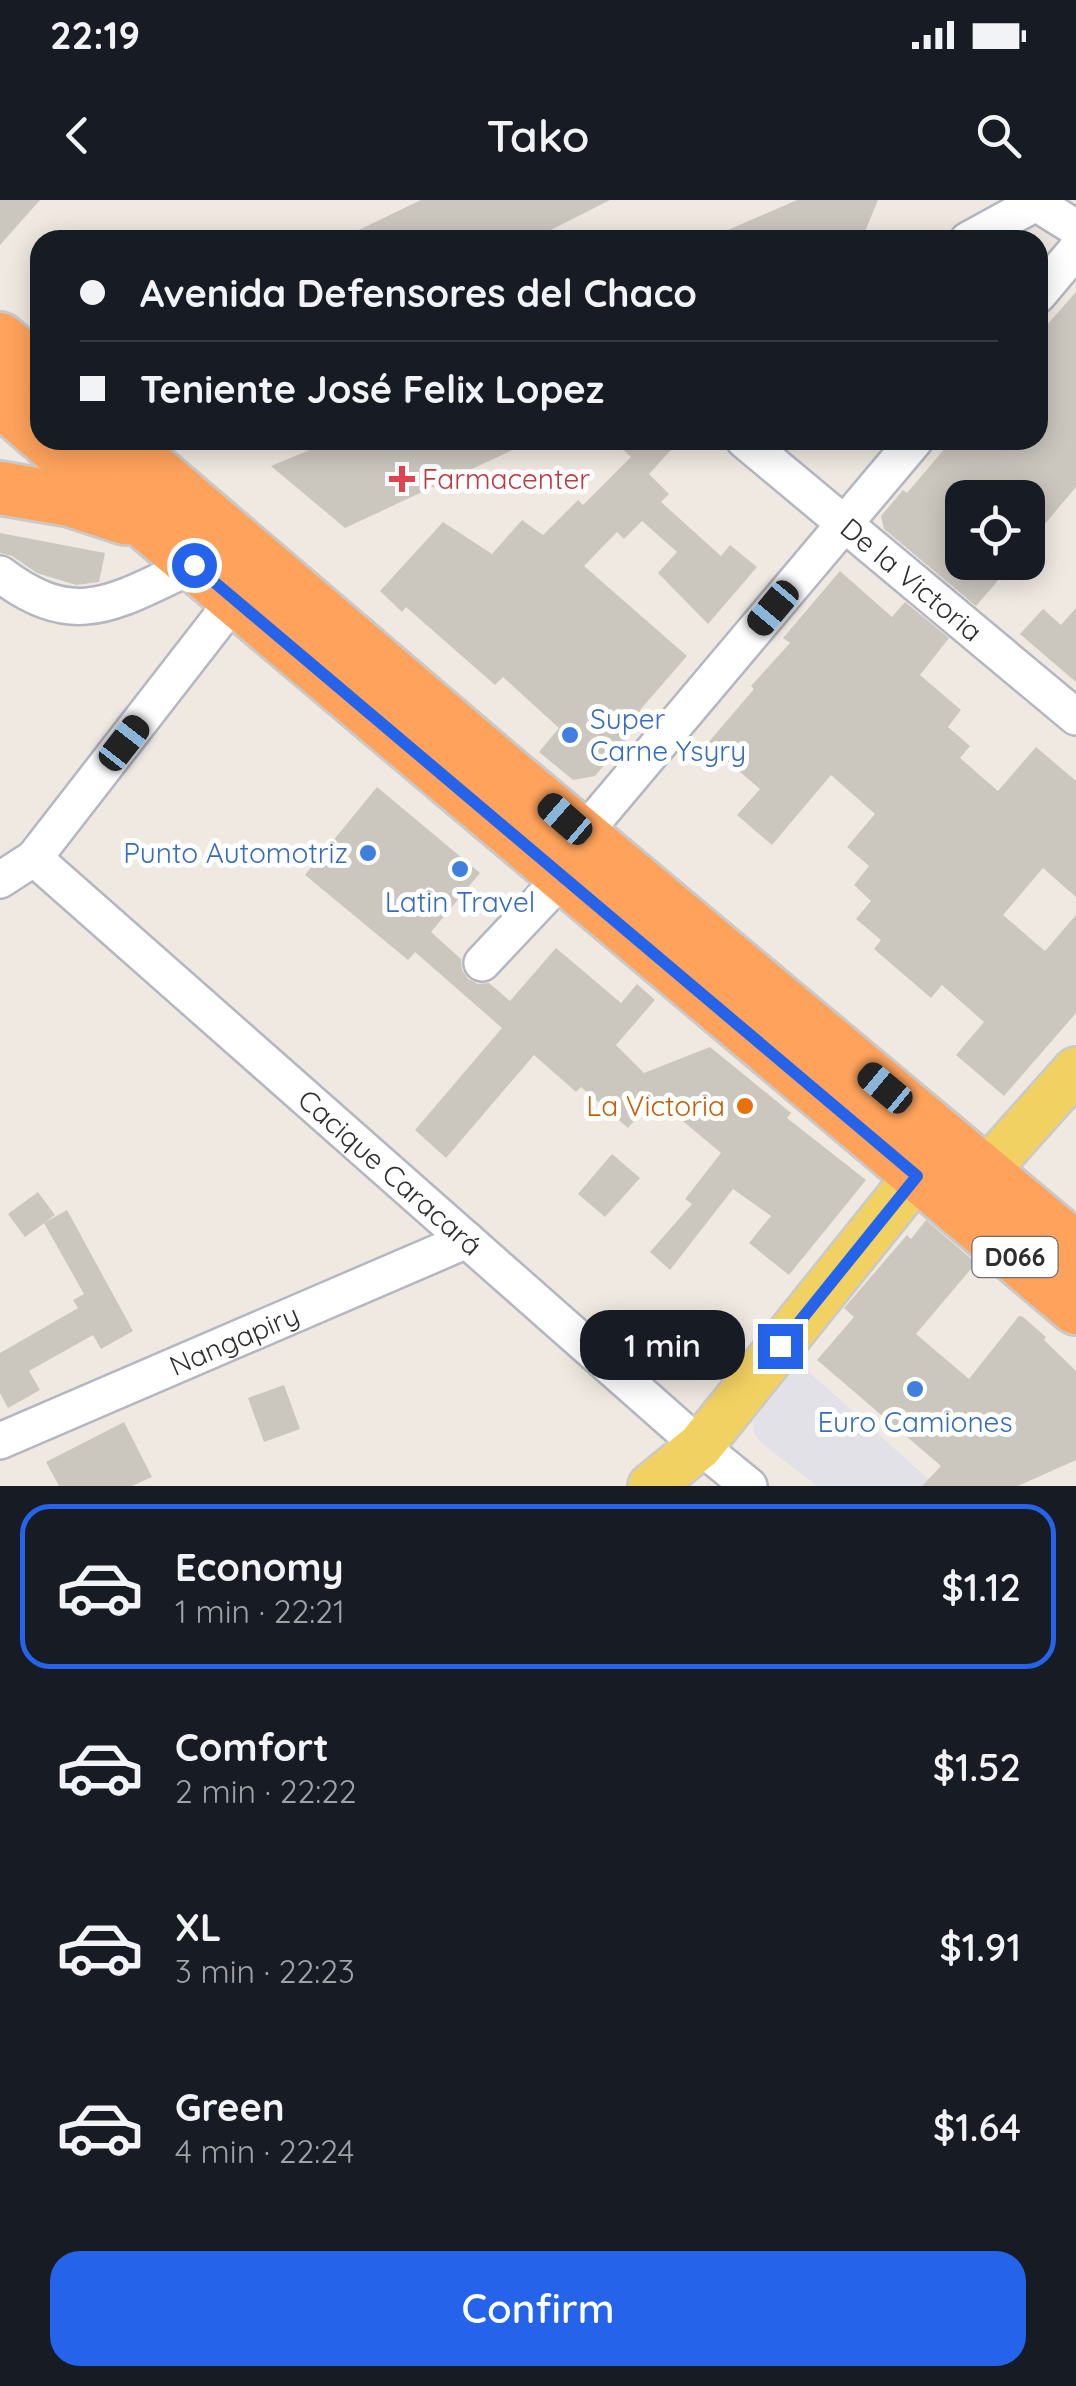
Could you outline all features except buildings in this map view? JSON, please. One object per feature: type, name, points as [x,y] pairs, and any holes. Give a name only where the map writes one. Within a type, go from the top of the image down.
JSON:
[{"type":"highway","points":[[11,369],[30,412]]},
{"type":"highway","name":"D066","points":[[59,450],[235,600],[573,856],[951,1173],[1076,1308]]},
{"type":"highway","points":[[104,450],[447,743],[498,765]]},
{"type":"highway","name":"D066","points":[[130,450],[498,765],[573,856]]},
{"type":"highway","points":[[0,488],[70,500],[146,525]]},
{"type":"highway","name":"D066","points":[[951,1173],[1076,1248]]},
{"type":"main road","points":[[651,1486],[700,1446],[951,1173],[1076,1070]]},
{"type":"street","points":[[985,230],[1033,201],[1076,228]]},
{"type":"street","points":[[1048,284],[1076,250]]},
{"type":"street","name":"De la Victoria","points":[[756,450],[1076,717]]},
{"type":"street","points":[[482,963],[907,450]]},
{"type":"street","points":[[0,574],[21,590],[54,604],[92,608],[194,565]]},
{"type":"street","points":[[0,880],[34,858],[235,600]]},
{"type":"street","name":"Cacique Caracará","points":[[34,858],[749,1486]]},
{"type":"street","name":"Nangapiry","points":[[0,1441],[467,1240]]},
{"type":"shaded area","points":[[799,1363],[936,1486],[817,1486],[760,1442],[753,1421]]},
{"type":"place","name":"Farmacenter","points":[[402,479]]},
{"type":"place","name":"Super Carne Ysyry","points":[[570,735]]},
{"type":"place","name":"Punto Automotriz","points":[[368,853]]},
{"type":"place","name":"Latin Travel","points":[[460,869]]},
{"type":"place","name":"La Victoria","points":[[745,1106]]},
{"type":"place","name":"Euro Camiones","points":[[915,1389]]},
{"type":"route","points":[[194,565],[917,1176],[780,1346]]}]
